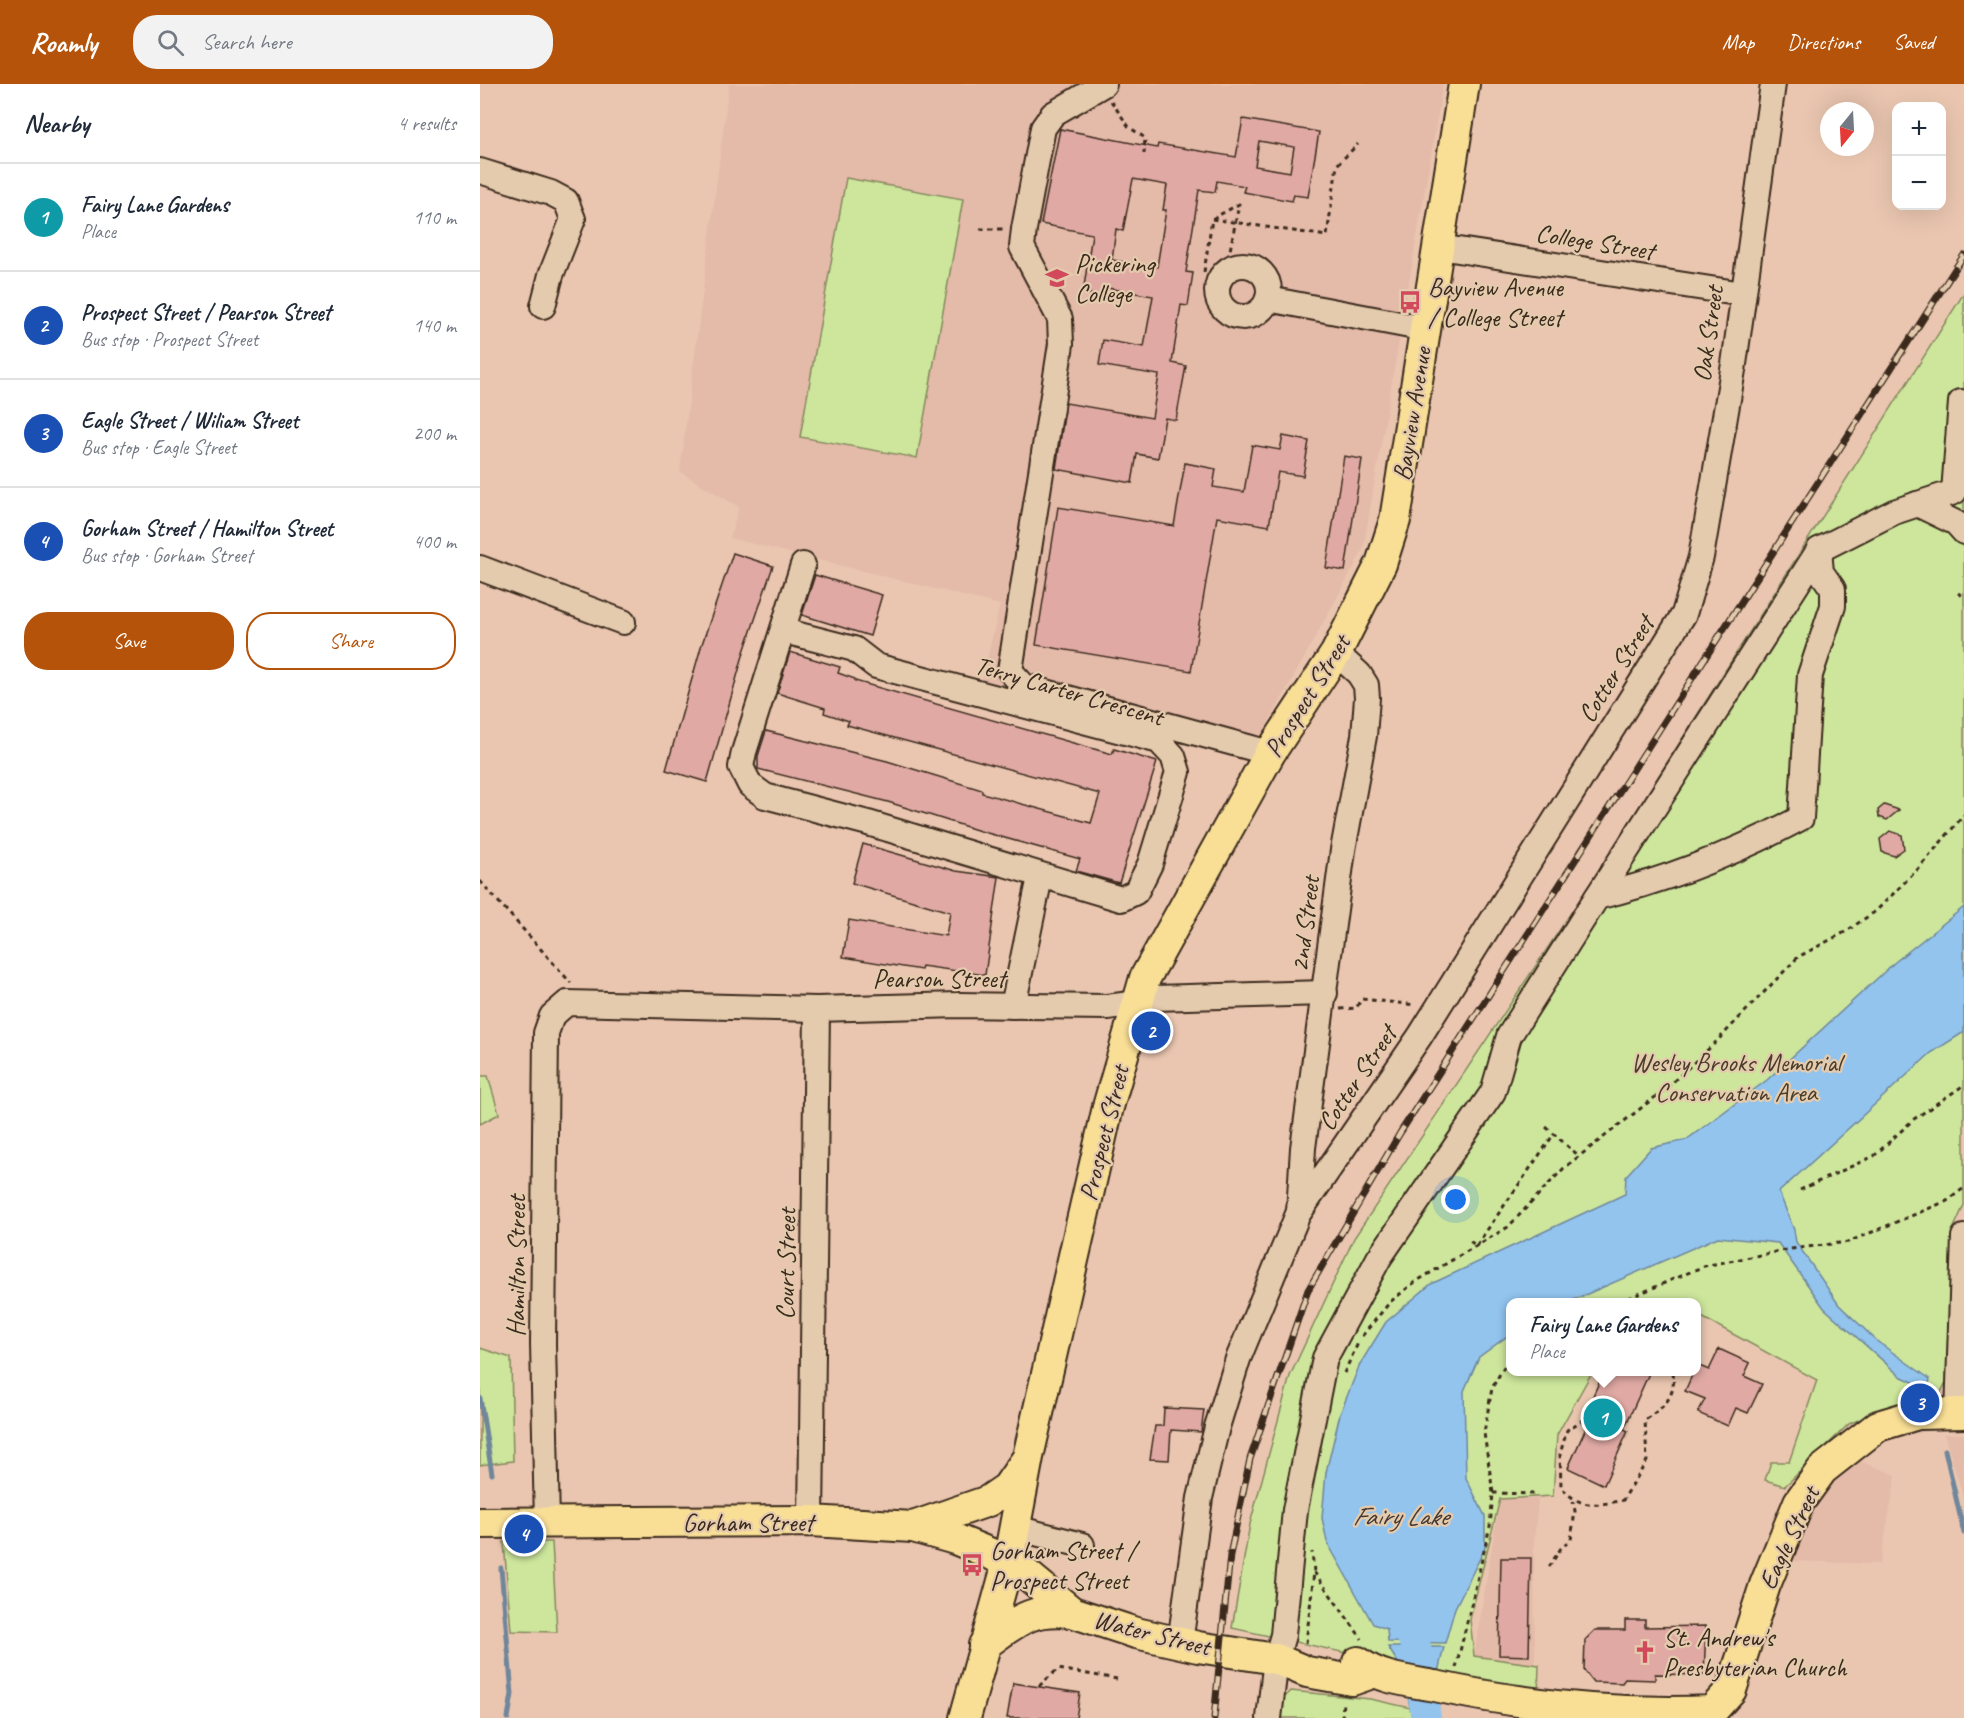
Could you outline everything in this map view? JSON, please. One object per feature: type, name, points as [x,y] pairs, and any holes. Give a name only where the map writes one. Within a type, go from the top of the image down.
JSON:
[{"type":"main road","name":"Bayview Avenue","points":[[1382,564],[1395,520],[1464,84]]},
{"type":"main road","name":"Prospect Street","points":[[965,1718],[1008,1563],[1029,1457],[1108,1107],[1145,978],[1270,753],[1336,653],[1382,564]]},
{"type":"main road","name":"Eagle Street","points":[[1721,1706],[1765,1585],[1799,1502],[1822,1470],[1878,1426],[1918,1414],[1961,1414]]},
{"type":"main road","points":[[913,1527],[988,1501],[1007,1488],[1029,1457]]},
{"type":"main road","name":"Gorham Street","points":[[480,1523],[811,1521],[913,1527],[955,1539],[1008,1563]]},
{"type":"main road","name":"Water Street","points":[[1008,1563],[1025,1572],[1072,1612],[1136,1633],[1180,1643],[1276,1659],[1305,1651],[1358,1662],[1372,1673],[1462,1681],[1570,1713],[1646,1714],[1721,1706]]},
{"type":"main road","points":[[984,1645],[1022,1618],[1044,1610],[1072,1612]]},
{"type":"street","name":"Oak Street","points":[[1692,591],[1701,557],[1719,455],[1773,84]]},
{"type":"street","points":[[1103,85],[1053,114],[1043,128],[1024,229],[1022,247],[1060,319],[1061,345],[1010,671],[1024,686],[1270,753]]},
{"type":"street","points":[[480,171],[551,193],[566,201],[573,219],[557,259],[543,306]]},
{"type":"street","name":"College Street","points":[[1439,248],[1743,294]]},
{"type":"street","points":[[1244,265],[1253,267],[1267,280],[1268,299],[1256,314],[1237,317],[1229,314],[1217,298],[1215,272],[1244,265]]},
{"type":"street","points":[[1268,299],[1426,329]]},
{"type":"street","points":[[1269,1718],[1276,1659],[1283,1635],[1295,1510],[1325,1358],[1379,1258],[1493,1092],[1509,1036],[1819,550],[1894,512],[1954,492],[1961,402]]},
{"type":"street","points":[[1917,504],[1956,523],[1964,532]]},
{"type":"street","points":[[1597,897],[1650,883],[1758,841],[1801,818],[1810,675],[1833,606],[1833,589],[1821,572],[1819,550]]},
{"type":"street","name":"Terry Carter Crescent","points":[[784,631],[854,649],[876,666],[1159,741],[1173,756],[1178,772],[1150,864],[1136,892],[1121,899],[1040,877],[868,823],[765,796],[750,785],[741,767],[744,752],[784,631],[802,565]]},
{"type":"street","points":[[480,568],[623,622]]},
{"type":"street","name":"Cotter Street","points":[[1180,1643],[1200,1498],[1217,1427],[1238,1359],[1298,1214],[1438,1008],[1684,614],[1692,591]]},
{"type":"street","name":"2nd Street","points":[[1298,1214],[1303,1148],[1343,850],[1364,736],[1367,698],[1366,685],[1363,680],[1346,660],[1336,653]]},
{"type":"street","points":[[1013,1006],[1040,877]]},
{"type":"street","name":"Pearson Street","points":[[556,1013],[567,1003],[817,1008],[1113,1006],[1155,998],[1324,1001]]},
{"type":"street","name":"Court Street","points":[[811,1521],[817,1008]]},
{"type":"street","name":"Hamilton Street","points":[[547,1523],[543,1344],[546,1033],[552,1016],[556,1013]]},
{"type":"street","points":[[1961,1414],[1964,1237]]},
{"type":"street","points":[[1016,1528],[1082,1545]]},
{"type":"path","points":[[1103,85],[1129,127],[1145,138],[1144,154]]},
{"type":"path","points":[[1212,219],[1326,236],[1337,165],[1359,144]]},
{"type":"path","points":[[1212,219],[1239,204],[1236,223],[1215,272]]},
{"type":"path","points":[[1212,219],[1215,272]]},
{"type":"path","points":[[980,229],[1024,229]]},
{"type":"path","points":[[1958,592],[1964,597]]},
{"type":"path","points":[[1343,1375],[1361,1336],[1389,1302],[1415,1282],[1508,1227],[1564,1168],[1663,1091],[1714,1044],[1798,957],[1845,932],[1876,910],[1918,869],[1964,815]]},
{"type":"path","points":[[480,881],[588,1003]]},
{"type":"path","points":[[1324,1001],[1356,1008],[1362,999],[1438,1008]]},
{"type":"path","points":[[1800,1190],[1874,1156],[1914,1119],[1964,1085]]},
{"type":"path","points":[[1546,1127],[1579,1156]]},
{"type":"path","points":[[1476,1246],[1554,1134]]},
{"type":"path","points":[[1629,1298],[1704,1266],[1791,1249],[1848,1242],[1947,1201],[1964,1189]]},
{"type":"path","points":[[1470,1241],[1476,1246]]},
{"type":"path","points":[[1462,1681],[1483,1565],[1493,1493],[1484,1432],[1492,1388],[1506,1363]]},
{"type":"path","points":[[1573,1501],[1599,1506],[1623,1500],[1647,1461],[1646,1420],[1669,1403],[1673,1376]]},
{"type":"path","points":[[1549,1567],[1561,1548],[1571,1540],[1575,1512],[1573,1501],[1561,1487],[1560,1454],[1567,1430],[1584,1419]]},
{"type":"path","points":[[1493,1493],[1539,1494]]},
{"type":"path","points":[[1306,1643],[1314,1572],[1311,1543]]},
{"type":"path","points":[[1314,1572],[1364,1641]]},
{"type":"path","points":[[1039,1686],[1058,1669],[1117,1679]]},
{"type":"path","points":[[1342,1718],[1343,1695]]},
{"type":"shaded area","name":"Pickering College","points":[[729,84],[1443,84],[1363,550],[1247,762],[982,680],[1000,605],[730,538],[739,507],[680,472]]},
{"type":"shaded area","points":[[1944,1434],[1964,1434],[1964,1499]]},
{"type":"shaded area","points":[[1857,1460],[1896,1475],[1880,1564],[1791,1561],[1804,1523],[1827,1484]]},
{"type":"shaded area","points":[[1500,1499],[1538,1499],[1534,1543],[1535,1665],[1474,1656]]},
{"type":"green space","points":[[846,178],[963,199],[917,458],[800,437]]},
{"type":"green space","name":"Wesley Brooks Memorial Conservation Area","points":[[1964,293],[1964,1205],[1952,1232],[1946,1382],[1938,1398],[1891,1406],[1849,1424],[1785,1486],[1765,1480],[1771,1462],[1789,1462],[1817,1380],[1701,1317],[1701,1298],[1506,1298],[1506,1376],[1590,1376],[1557,1435],[1553,1496],[1500,1499],[1470,1619],[1474,1656],[1539,1665],[1538,1695],[1232,1628],[1250,1524],[1290,1376],[1354,1238],[1589,886]]},
{"type":"green space","points":[[480,1076],[488,1076],[499,1114],[480,1124]]},
{"type":"green space","points":[[480,1348],[511,1358],[513,1461],[480,1465]]},
{"type":"green space","points":[[504,1542],[552,1542],[557,1632],[511,1631]]},
{"type":"green space","points":[[1291,1691],[1370,1699],[1411,1708],[1412,1718],[1281,1718],[1284,1698]]},
{"type":"water","name":"Fairy Lake","points":[[1964,907],[1964,1032],[1931,1053],[1779,1192],[1794,1230],[1796,1242],[1839,1305],[1878,1342],[1930,1379],[1928,1389],[1900,1376],[1824,1308],[1778,1243],[1718,1237],[1578,1298],[1506,1298],[1506,1337],[1479,1357],[1464,1391],[1466,1478],[1485,1516],[1485,1548],[1455,1608],[1445,1643],[1388,1642],[1387,1629],[1373,1624],[1327,1542],[1322,1518],[1326,1472],[1340,1414],[1360,1364],[1386,1322],[1431,1284],[1625,1194],[1626,1176],[1651,1148],[1686,1140],[1767,1080],[1895,962]]},
{"type":"water","points":[[1388,1647],[1444,1647],[1437,1676],[1439,1718],[1412,1718],[1403,1671]]},
{"type":"building","points":[[1243,119],[1319,132],[1308,197],[1294,195],[1292,201],[1243,192],[1245,186],[1217,181],[1215,192],[1199,190],[1186,272],[1193,273],[1188,306],[1181,305],[1172,363],[1186,366],[1176,420],[1165,418],[1158,458],[1137,454],[1132,483],[1056,469],[1066,403],[1152,418],[1159,375],[1099,365],[1103,340],[1144,347],[1153,296],[1107,288],[1106,297],[1083,293],[1092,234],[1041,224],[1060,129],[1157,148],[1158,144],[1236,157]],"holes":[[[1259,141],[1294,147],[1290,172],[1255,166]],[[1133,179],[1167,185],[1163,210],[1166,210],[1157,267],[1112,260],[1116,229],[1123,231]]]},
{"type":"building","points":[[1283,436],[1309,441],[1303,476],[1278,472],[1269,526],[1217,517],[1191,671],[1036,645],[1058,507],[1174,526],[1185,463],[1216,469],[1213,487],[1244,492],[1252,445],[1280,450]]},
{"type":"building","points":[[1344,456],[1362,459],[1345,571],[1326,568]]},
{"type":"building","points":[[733,553],[773,566],[744,652],[707,782],[666,770],[701,647]]},
{"type":"building","points":[[815,575],[882,595],[870,636],[802,615]]},
{"type":"building","points":[[790,652],[840,667],[838,673],[855,679],[855,681],[1112,754],[1114,749],[1157,762],[1119,883],[1076,871],[1080,859],[888,802],[758,769],[758,756],[766,731],[887,761],[982,790],[982,793],[1091,823],[1100,794],[847,725],[849,721],[824,713],[825,708],[777,693]]},
{"type":"building","points":[[1884,805],[1899,810],[1887,820],[1879,817],[1878,810]]},
{"type":"building","points":[[1890,831],[1902,835],[1904,849],[1894,856],[1882,852],[1880,839]]},
{"type":"building","points":[[863,844],[956,871],[999,877],[985,975],[922,966],[921,970],[843,957],[849,920],[946,936],[950,912],[852,883]]},
{"type":"building","points":[[1719,1349],[1750,1363],[1744,1376],[1762,1384],[1748,1413],[1736,1408],[1728,1426],[1698,1413],[1705,1399],[1685,1391],[1692,1376],[1701,1376],[1701,1367],[1709,1370]]},
{"type":"building","points":[[1602,1376],[1648,1376],[1624,1429],[1628,1431],[1604,1485],[1568,1468],[1595,1408],[1589,1405]]},
{"type":"building","points":[[1164,1408],[1204,1410],[1201,1432],[1171,1430],[1169,1460],[1150,1459],[1155,1426],[1163,1426]]},
{"type":"building","points":[[1501,1558],[1531,1558],[1529,1656],[1499,1655]]},
{"type":"building","name":"St. Andrew's Presbyterian Church","points":[[1625,1620],[1645,1620],[1645,1627],[1706,1626],[1704,1675],[1655,1674],[1655,1680],[1625,1679],[1622,1683],[1593,1682],[1584,1670],[1585,1640],[1595,1630],[1625,1630]]},
{"type":"building","points":[[1013,1683],[1080,1693],[1076,1718],[1007,1718]]},
{"type":"waterway","points":[[480,1398],[492,1474]]},
{"type":"waterway","points":[[1945,1450],[1964,1533]]},
{"type":"waterway","points":[[501,1568],[512,1694],[508,1718]]},
{"type":"waterway","points":[[1399,1605],[1416,1647],[1426,1718]]},
{"type":"railway","points":[[1214,1718],[1230,1555],[1250,1459],[1308,1290],[1400,1133],[1964,255]]},
{"type":"place","name":"Pickering College","points":[[1057,278]]},
{"type":"place","name":"Bayview Avenue / College Street","points":[[1410,302]]},
{"type":"place","name":"Prospect Street / Pearson Street","points":[[1151,1031]]},
{"type":"place","name":"Eagle Street / Wiliam Street","points":[[1920,1403]]},
{"type":"place","name":"Fairy Lane Gardens","points":[[1603,1418]]},
{"type":"place","name":"Gorham Street / Hamilton Street","points":[[524,1534]]},
{"type":"place","name":"Gorham Street / Prospect Street","points":[[972,1565]]},
{"type":"place","name":"St. Andrew's Presbyterian Church","points":[[1645,1652]]}]
